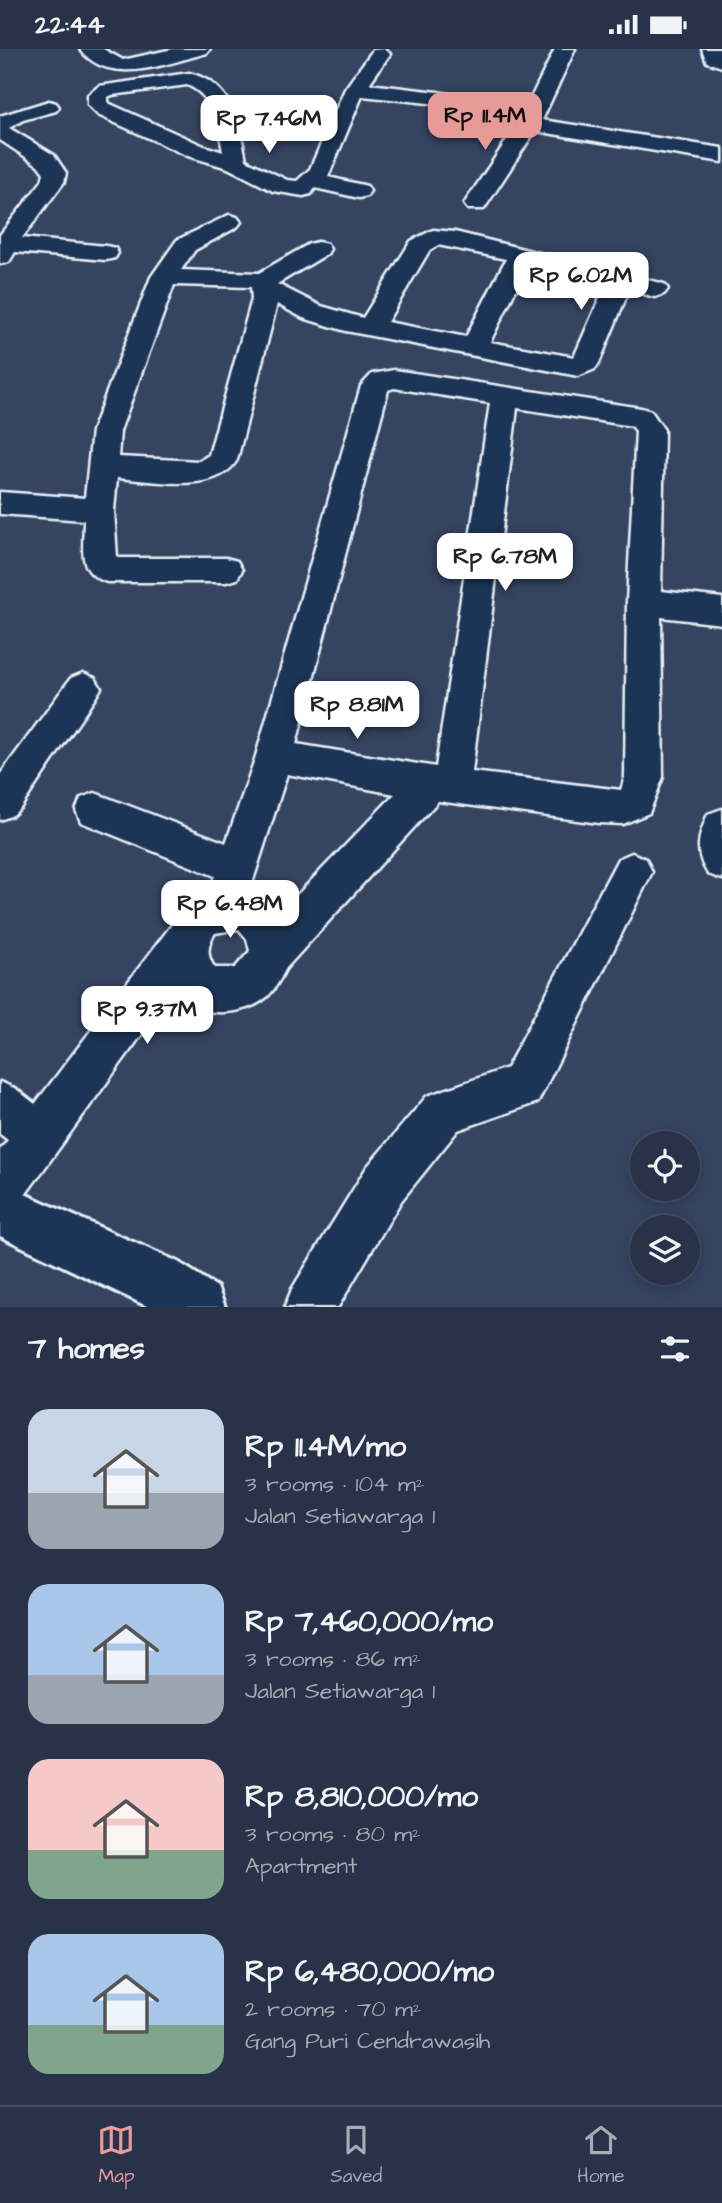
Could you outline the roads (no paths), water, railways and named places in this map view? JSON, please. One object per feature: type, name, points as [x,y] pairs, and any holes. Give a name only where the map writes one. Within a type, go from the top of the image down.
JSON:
[{"type":"street","points":[[90,49],[116,66],[132,65],[200,49]]},
{"type":"street","points":[[476,204],[531,120],[565,49]]},
{"type":"street","points":[[712,49],[714,58],[722,61]]},
{"type":"street","points":[[236,163],[228,124],[214,91],[203,82],[189,79],[106,90],[96,99],[105,111],[196,151],[236,163],[293,189],[303,189],[309,180],[320,173],[355,89],[380,54]]},
{"type":"street","points":[[179,55],[189,79]]},
{"type":"street","points":[[355,89],[438,98],[531,120],[722,155]]},
{"type":"street","points":[[0,124],[16,116],[50,107]]},
{"type":"street","points":[[0,131],[46,160],[55,173],[53,182],[6,239]]},
{"type":"street","points":[[10,162],[28,164],[46,160]]},
{"type":"street","points":[[309,180],[359,191]]},
{"type":"street","points":[[226,570],[107,570],[101,566],[99,510],[106,431],[164,277],[186,245],[229,222]]},
{"type":"street","points":[[372,327],[420,246],[433,237],[455,239],[655,289]]},
{"type":"street","points":[[6,239],[106,253]]},
{"type":"street","points":[[102,467],[201,472],[214,467],[222,460],[264,285],[318,249]]},
{"type":"street","points":[[474,347],[520,256]]},
{"type":"street","points":[[164,277],[239,278],[264,285],[312,312],[346,323],[578,367],[585,363],[620,280]]},
{"type":"street","points":[[223,908],[274,756],[375,386],[382,380],[394,379],[628,414],[641,418],[648,424],[643,777],[636,801],[623,807],[599,806],[441,784],[274,756]]},
{"type":"street","points":[[188,939],[188,967],[204,988],[232,992],[259,978],[271,953],[441,784],[505,395]]},
{"type":"street","points":[[0,503],[99,510]]},
{"type":"street","points":[[644,602],[722,611]]},
{"type":"street","points":[[0,803],[83,688]]},
{"type":"street","points":[[95,810],[236,866]]},
{"type":"street","points":[[722,827],[717,838],[722,862]]},
{"type":"street","points":[[310,1307],[383,1184],[443,1112],[522,1086],[632,872]]},
{"type":"street","points":[[0,1189],[201,919],[223,908],[249,911],[267,928],[271,953]]},
{"type":"street","points":[[0,1105],[39,1136]]},
{"type":"street","points":[[0,1209],[159,1281],[197,1307]]}]
